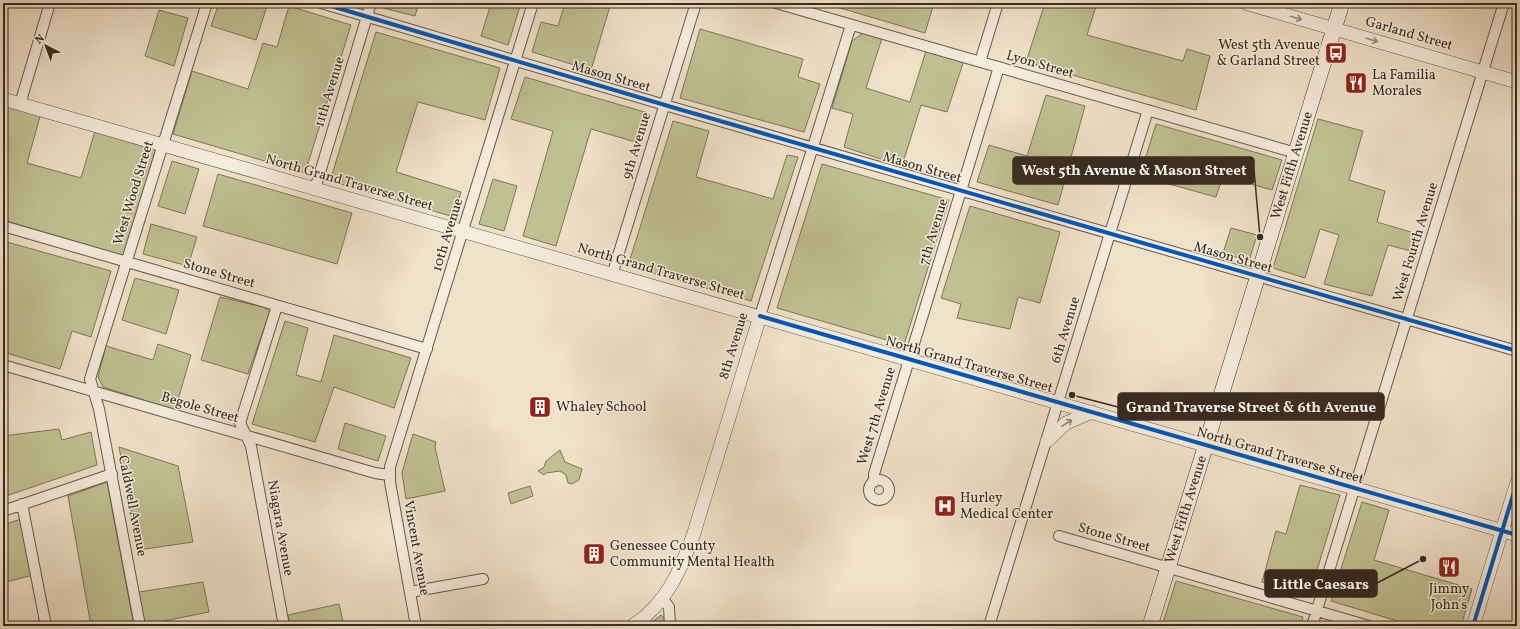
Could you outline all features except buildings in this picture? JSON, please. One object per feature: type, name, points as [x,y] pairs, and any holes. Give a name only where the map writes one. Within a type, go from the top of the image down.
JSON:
[{"type":"main road","name":"West Fifth Avenue","points":[[1150,626],[1342,3]]},
{"type":"street","points":[[20,104],[50,3]]},
{"type":"street","name":"West Wood Street","points":[[94,392],[91,377],[207,3]]},
{"type":"street","name":"Mason Street","points":[[322,3],[665,105],[1517,351]]},
{"type":"street","name":"11th Avenue","points":[[315,189],[371,3]]},
{"type":"street","name":"10th Avenue","points":[[389,475],[395,448],[534,3]]},
{"type":"street","name":"9th Avenue","points":[[612,275],[696,3]]},
{"type":"street","name":"Lyon Street","points":[[776,3],[1296,153]]},
{"type":"street","points":[[980,62],[998,3]]},
{"type":"street","name":"Garland Street","points":[[1245,3],[1517,82]]},
{"type":"street","name":"West Fourth Avenue","points":[[1312,626],[1504,3]]},
{"type":"street","name":"8th Avenue","points":[[632,626],[652,611],[663,599],[678,574],[690,543],[852,25]]},
{"type":"street","name":"7th Avenue","points":[[909,360],[999,67]]},
{"type":"street","name":"North Grand Traverse Street","points":[[3,99],[612,275],[760,316],[1517,536]]},
{"type":"street","name":"6th Avenue","points":[[989,626],[1148,110]]},
{"type":"street","name":"Stone Street","points":[[3,226],[427,349]]},
{"type":"street","points":[[246,436],[241,425],[241,418],[277,306]]},
{"type":"street","name":"West 7th Avenue","points":[[874,482],[873,476],[909,360]]},
{"type":"street","name":"Begole Street","points":[[3,365],[375,473],[389,475]]},
{"type":"street","name":"Caldwell Avenue","points":[[94,392],[98,404],[112,474],[140,626]]},
{"type":"street","points":[[1047,441],[1066,423],[1092,412]]},
{"type":"street","name":"Niagara Avenue","points":[[246,436],[252,451],[284,626]]},
{"type":"street","points":[[3,511],[112,474]]},
{"type":"street","name":"Vincent Avenue","points":[[389,475],[416,626]]},
{"type":"street","points":[[1473,626],[1517,482]]},
{"type":"street","points":[[22,504],[46,626]]},
{"type":"street","name":"Stone Street","points":[[1059,536],[1369,626]]},
{"type":"street","points":[[410,592],[483,579]]},
{"type":"street","points":[[663,599],[669,607],[670,626]]},
{"type":"green space","points":[[219,3],[268,3],[256,40],[211,26]]},
{"type":"green space","points":[[385,3],[419,3],[415,16],[383,8]]},
{"type":"green space","points":[[491,3],[521,3],[508,45],[481,36]]},
{"type":"green space","points":[[565,3],[611,3],[591,70],[532,52],[541,22],[558,26]]},
{"type":"green space","points":[[823,3],[934,3],[925,33]]},
{"type":"green space","points":[[1045,3],[1097,3],[1087,35],[1183,61],[1187,49],[1210,56],[1196,110],[1026,62]]},
{"type":"green space","points":[[289,6],[351,25],[305,173],[173,134],[192,71],[248,89],[263,43],[277,47]]},
{"type":"green space","points":[[159,10],[188,18],[174,66],[145,56]]},
{"type":"green space","points":[[700,29],[803,59],[798,77],[820,84],[804,132],[680,98]]},
{"type":"green space","points":[[376,32],[500,68],[485,120],[418,102],[396,172],[461,192],[454,217],[330,181]]},
{"type":"green space","points":[[863,33],[882,38],[866,88],[910,102],[926,51],[964,60],[947,112],[921,105],[902,166],[844,147],[853,114],[832,108],[852,41]]},
{"type":"green space","points":[[525,77],[648,113],[639,143],[591,129],[556,246],[523,236],[553,131],[511,119]]},
{"type":"green space","points":[[1046,95],[1085,106],[1058,205],[977,182],[989,145],[1027,156]]},
{"type":"green space","points":[[3,103],[41,113],[27,163],[81,178],[95,131],[156,149],[124,256],[3,220]]},
{"type":"green space","points":[[1318,119],[1363,131],[1349,180],[1385,191],[1377,222],[1421,235],[1415,252],[1388,245],[1372,296],[1324,284],[1339,235],[1320,229],[1305,278],[1273,268]]},
{"type":"green space","points":[[673,121],[709,131],[696,177],[773,199],[787,155],[798,157],[751,301],[628,266]]},
{"type":"green space","points":[[1156,124],[1282,160],[1272,190],[1223,176],[1216,197],[1140,176]]},
{"type":"green space","points":[[172,161],[199,169],[185,214],[158,206]]},
{"type":"green space","points":[[822,164],[949,200],[904,345],[777,308]]},
{"type":"green space","points":[[218,174],[352,213],[337,264],[203,226]]},
{"type":"green space","points":[[493,179],[517,186],[504,231],[479,224]]},
{"type":"green space","points":[[970,206],[1060,232],[1040,303],[1018,297],[1010,329],[957,318],[961,304],[941,298]]},
{"type":"green space","points":[[151,224],[197,237],[188,266],[143,254]]},
{"type":"green space","points":[[1231,228],[1257,235],[1249,261],[1223,253]]},
{"type":"green space","points":[[3,241],[111,271],[91,337],[72,331],[60,369],[3,352]]},
{"type":"green space","points":[[135,278],[179,290],[166,334],[122,320]]},
{"type":"green space","points":[[220,297],[263,307],[270,311],[248,374],[201,360]]},
{"type":"green space","points":[[285,321],[308,328],[296,375],[321,382],[334,335],[411,358],[394,408],[334,387],[315,442],[252,424]]},
{"type":"green space","points":[[158,344],[191,355],[175,410],[103,387],[98,377],[106,346],[153,360]]},
{"type":"green space","points":[[345,423],[386,436],[378,461],[338,449]]},
{"type":"green space","points":[[59,429],[62,440],[91,432],[97,465],[3,497],[3,436]]},
{"type":"green space","points":[[413,434],[436,442],[435,447],[445,491],[406,499],[402,473]]},
{"type":"green space","points":[[119,447],[178,466],[193,542],[138,550]]},
{"type":"green space","points":[[560,450],[565,462],[582,469],[579,480],[572,484],[568,483],[566,475],[560,471],[546,473],[544,475],[538,471],[544,467],[546,461]]},
{"type":"green space","points":[[107,482],[134,626],[91,626],[68,496]]},
{"type":"green space","points":[[1300,485],[1340,495],[1309,596],[1262,582],[1276,531],[1286,534]]},
{"type":"green space","points":[[530,486],[533,496],[511,504],[508,493]]},
{"type":"green space","points":[[1362,502],[1389,510],[1374,560],[1472,589],[1461,626],[1414,626],[1331,601]]},
{"type":"green space","points":[[21,519],[33,575],[3,583],[3,525]]},
{"type":"green space","points":[[1176,581],[1303,617],[1300,626],[1162,626]]},
{"type":"green space","points":[[203,582],[209,612],[144,625],[139,592]]},
{"type":"green space","points":[[339,604],[344,626],[290,626],[288,615]]},
{"type":"green space","points":[[661,615],[664,618],[664,626],[647,626]]},
{"type":"cycle path","points":[[321,3],[675,108],[1517,351]]},
{"type":"cycle path","points":[[760,316],[1517,535]]},
{"type":"cycle path","points":[[1473,626],[1517,482]]},
{"type":"place","name":"West 5th Avenue & Garland Street","points":[[1336,53]]},
{"type":"place","name":"La Familia Morales","points":[[1356,83]]},
{"type":"place","name":"West 5th Avenue & Mason Street","points":[[1260,237]]},
{"type":"place","name":"Grand Traverse Street & 6th Avenue","points":[[1072,395]]},
{"type":"place","name":"Whaley School","points":[[540,407]]},
{"type":"place","name":"Hurley Medical Center","points":[[945,506]]},
{"type":"place","name":"Genessee County Community Mental Health","points":[[594,554]]},
{"type":"place","name":"Little Caesars","points":[[1423,559]]},
{"type":"place","name":"Jimmy John's","points":[[1449,567]]}]
